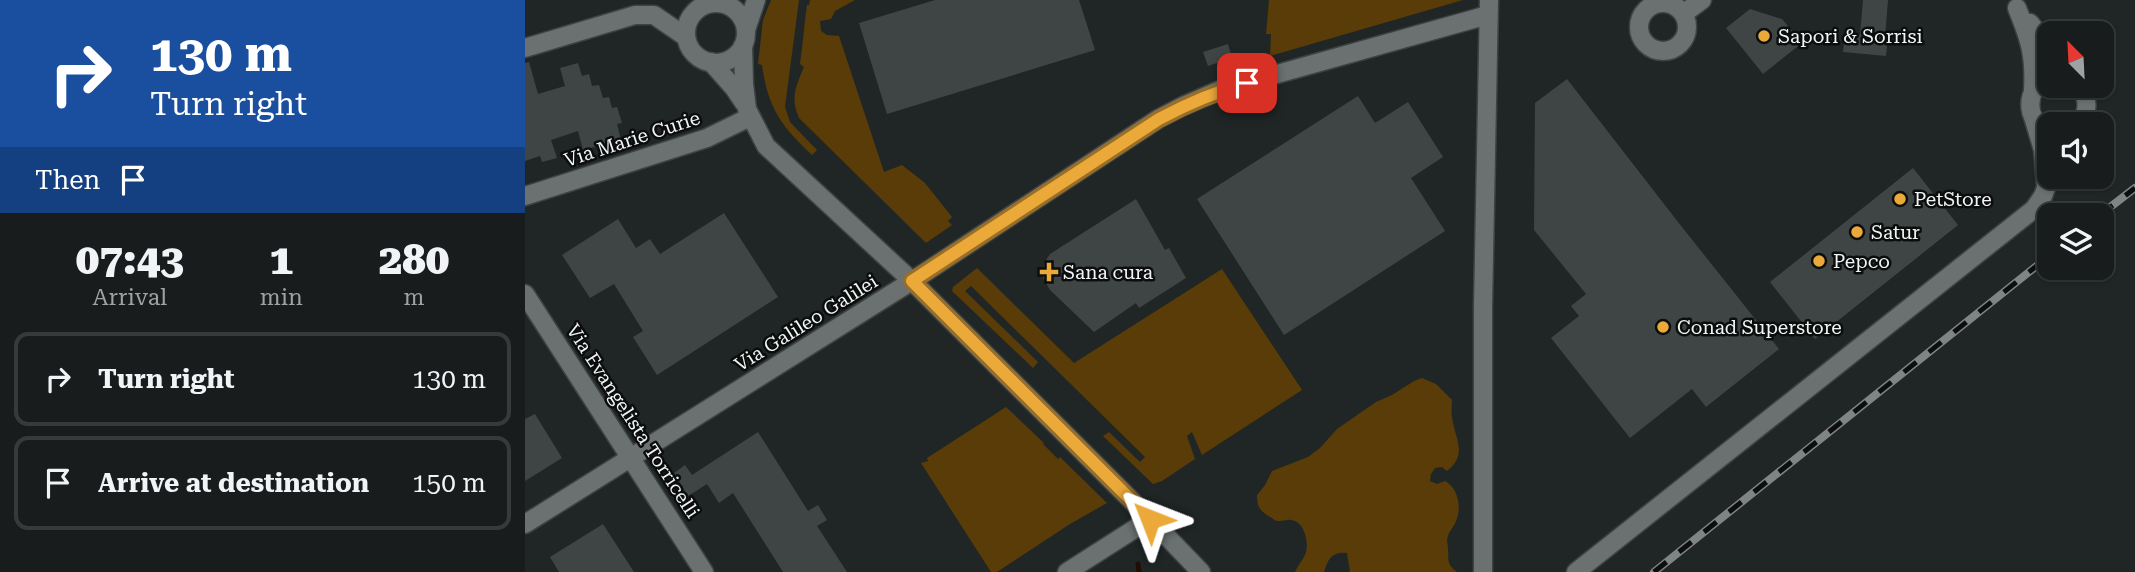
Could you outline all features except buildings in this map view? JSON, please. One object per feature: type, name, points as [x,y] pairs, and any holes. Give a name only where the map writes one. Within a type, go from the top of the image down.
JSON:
[{"type":"street","points":[[525,48],[635,15],[654,15],[686,37],[695,54],[711,62],[720,63],[730,60],[745,38],[755,0]]},
{"type":"street","points":[[1683,14],[1702,0]]},
{"type":"street","points":[[686,37],[687,27],[695,11],[703,6],[725,2],[738,12],[744,20],[744,84],[749,113]]},
{"type":"street","points":[[2014,4],[2037,33]]},
{"type":"street","points":[[2014,4],[2031,41],[2034,70],[2029,105],[2037,131]]},
{"type":"street","points":[[1201,572],[912,281],[1183,106],[1220,90],[1489,7],[1483,307],[1483,572]]},
{"type":"street","points":[[711,62],[734,88],[749,113]]},
{"type":"street","points":[[2033,91],[2037,86]]},
{"type":"street","name":"Via Galileo Galilei","points":[[525,524],[912,281],[766,146],[749,113]]},
{"type":"street","name":"Via Marie Curie","points":[[525,196],[707,138],[749,113]]},
{"type":"street","points":[[2033,119],[2037,124]]},
{"type":"street","points":[[1576,572],[2034,209],[2045,189]]},
{"type":"street","name":"Via Evangelista Torricelli","points":[[525,294],[704,572]]},
{"type":"street","points":[[1067,572],[1150,519]]},
{"type":"shaded area","points":[[771,0],[799,0],[785,107],[790,122],[817,150],[812,155],[784,125],[772,105],[762,65],[758,64],[763,20]]},
{"type":"shaded area","points":[[810,0],[855,0],[835,11],[831,19],[820,21],[821,31],[827,35],[839,36],[884,172],[902,165],[925,183],[952,217],[948,221],[952,225],[926,243],[799,118],[795,98],[804,67],[800,64],[807,5]]},
{"type":"shaded area","points":[[1269,0],[1463,0],[1270,56],[1271,34],[1266,34]]},
{"type":"shaded area","points":[[977,268],[1074,363],[1222,269],[1302,390],[1202,455],[1192,432],[1187,436],[1195,459],[1153,484],[1103,436],[1109,432],[1140,462],[1145,457],[971,286],[965,291],[1038,362],[1033,368],[952,291],[953,287]]},
{"type":"shaded area","points":[[1422,378],[1436,384],[1452,400],[1453,424],[1459,452],[1454,465],[1447,471],[1442,467],[1435,468],[1430,481],[1437,484],[1445,481],[1453,488],[1458,498],[1458,516],[1447,541],[1449,562],[1457,572],[1350,572],[1347,553],[1338,553],[1331,557],[1324,572],[1295,572],[1307,548],[1302,528],[1295,521],[1275,520],[1258,506],[1257,495],[1272,471],[1308,457],[1337,429],[1376,402]]},
{"type":"shaded area","points":[[1006,407],[1107,503],[997,572],[991,572],[921,463],[928,461],[927,458]]},
{"type":"waterway","points":[[1138,564],[1139,572]]},
{"type":"railway","points":[[2114,204],[2135,188]]},
{"type":"railway","points":[[1654,572],[2037,266]]},
{"type":"place","name":"Sapori & Sorrisi","points":[[1764,36]]},
{"type":"place","name":"PetStore","points":[[1900,199]]},
{"type":"place","name":"Satur","points":[[1857,232]]},
{"type":"place","name":"Pepco","points":[[1819,261]]},
{"type":"place","name":"Sana cura","points":[[1049,272]]},
{"type":"place","name":"Conad Superstore","points":[[1663,327]]},
{"type":"route","points":[[1150,519],[912,281],[1159,119],[1220,90],[1247,83]]}]
